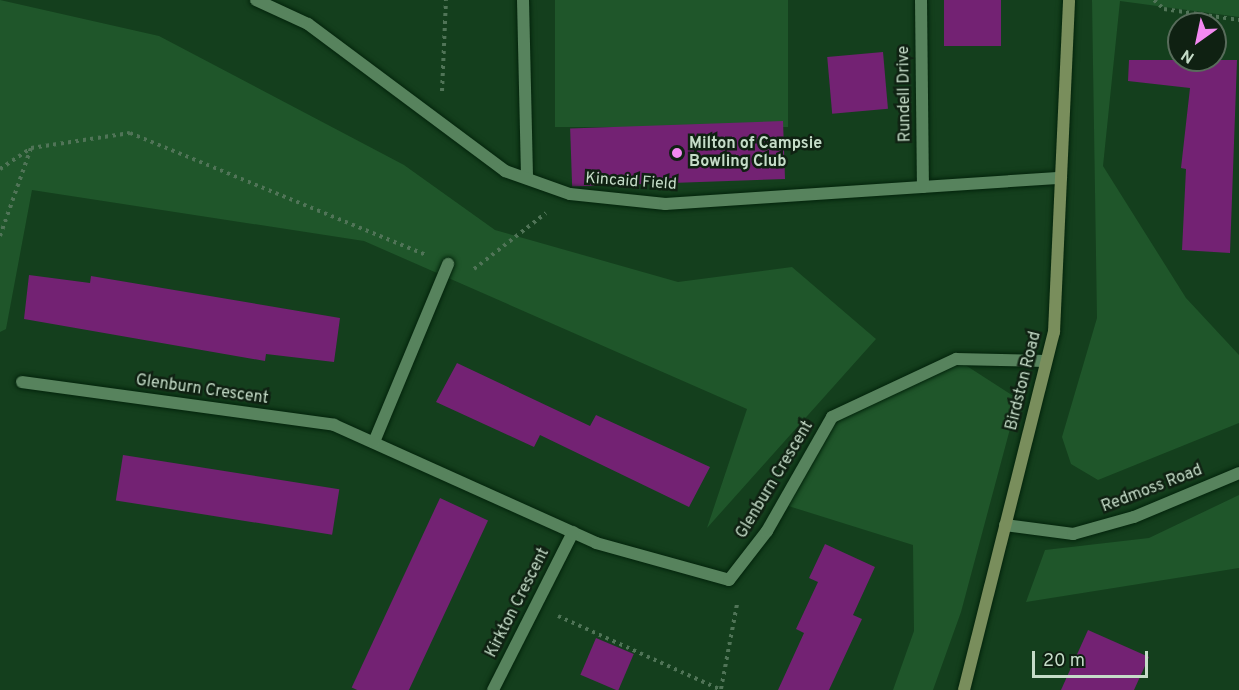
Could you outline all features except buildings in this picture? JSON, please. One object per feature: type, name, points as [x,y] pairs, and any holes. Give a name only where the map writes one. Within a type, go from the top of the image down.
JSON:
[{"type":"main road","name":"Birdston Road","points":[[963,690],[1054,332],[1069,0]]},
{"type":"street","name":"Kincaid Field","points":[[256,0],[308,24],[506,171],[570,194],[665,204],[1061,178]]},
{"type":"street","points":[[523,0],[527,178]]},
{"type":"street","name":"Rundell Drive","points":[[921,0],[923,187]]},
{"type":"street","points":[[374,442],[448,264]]},
{"type":"street","name":"Glenburn Crescent","points":[[22,382],[334,425],[573,532],[729,580],[746,558],[832,417],[956,358],[1046,361]]},
{"type":"street","name":"Redmoss Road","points":[[1005,525],[1072,534],[1134,517],[1239,472]]},
{"type":"street","name":"Kirkton Crescent","points":[[493,690],[573,532]]},
{"type":"path","points":[[439,121],[446,0]]},
{"type":"path","points":[[1155,0],[1164,9],[1239,20]]},
{"type":"path","points":[[0,169],[31,148],[130,133],[469,273],[570,194]]},
{"type":"path","points":[[0,236],[31,148]]},
{"type":"path","points":[[535,606],[721,689],[746,558]]},
{"type":"green space","points":[[0,0],[159,36],[404,165],[495,230],[678,282],[792,267],[876,339],[707,528],[747,409],[364,241],[32,190],[6,329],[0,332]]},
{"type":"green space","points":[[555,0],[788,0],[788,127],[555,127]]},
{"type":"green space","points":[[1092,0],[1239,0],[1239,17],[1227,15],[1227,12],[1202,12],[1120,1],[1103,166],[1186,298],[1239,355],[1239,423],[1098,480],[1071,464],[1062,437],[1097,318]]},
{"type":"green space","points":[[956,359],[1018,399],[961,612],[933,690],[893,690],[914,631],[913,545],[782,504],[832,417]]},
{"type":"green space","points":[[1239,495],[1239,568],[1026,602],[1045,550],[1149,538]]},
{"type":"place","name":"Milton of Campsie Bowling Club","points":[[677,153]]}]
